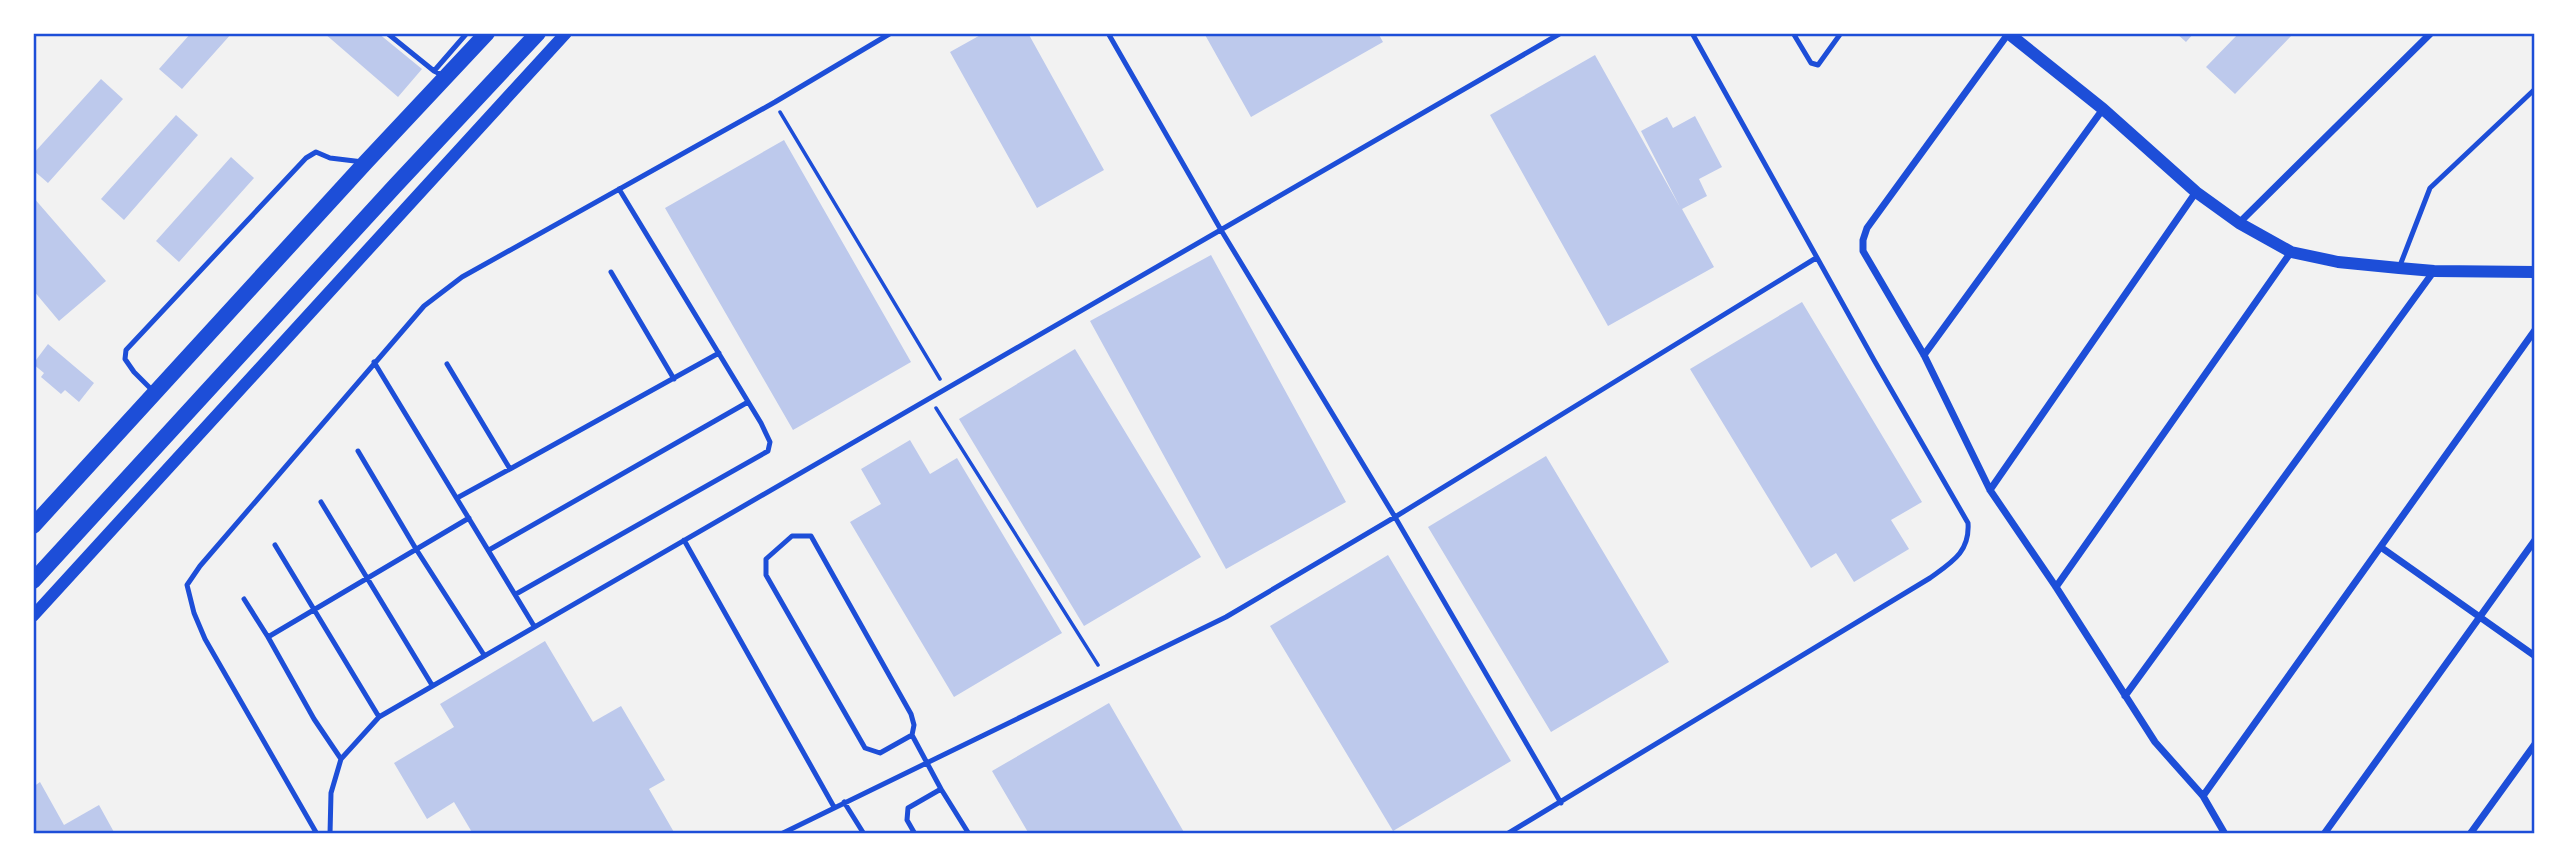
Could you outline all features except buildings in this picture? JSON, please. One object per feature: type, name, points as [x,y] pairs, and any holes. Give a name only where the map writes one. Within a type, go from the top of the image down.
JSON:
[{"type":"main road","points":[[33,526],[366,162],[441,74],[487,33]]},
{"type":"main road","points":[[33,581],[538,33]]},
{"type":"street","points":[[33,616],[566,33]]},
{"type":"street","points":[[2225,834],[2203,796],[2155,742],[1990,490],[1924,355],[1863,251],[1867,228],[2008,33],[2103,109],[2196,192],[2239,223],[2291,252],[2338,262],[2434,271],[2533,270]]},
{"type":"street","points":[[2239,223],[2431,33]]},
{"type":"street","points":[[1924,355],[2103,109]]},
{"type":"street","points":[[1990,490],[2196,192]]},
{"type":"street","points":[[2056,587],[2291,252]]},
{"type":"street","points":[[2125,696],[2434,271]]},
{"type":"street","points":[[2203,796],[2535,330]]},
{"type":"street","points":[[2324,834],[2535,540]]},
{"type":"street","points":[[2382,548],[2535,656]]},
{"type":"street","points":[[2470,834],[2535,744]]},
{"type":"lane","points":[[387,33],[441,74],[467,33]]},
{"type":"lane","points":[[317,834],[205,639],[194,613],[187,585],[200,566],[424,306],[462,276],[775,102],[891,33]]},
{"type":"lane","points":[[1108,33],[1221,230],[1395,517],[1561,803]]},
{"type":"lane","points":[[330,834],[331,793],[341,759],[379,717],[1561,33]]},
{"type":"lane","points":[[1507,834],[1930,578],[1955,559],[1969,539],[1968,523],[1816,258],[1692,33]]},
{"type":"lane","points":[[1793,33],[1811,63],[1818,65],[1841,33]]},
{"type":"lane","points":[[2399,268],[2430,188],[2535,89]]},
{"type":"lane","points":[[155,393],[125,359],[126,349],[306,158],[316,152],[330,158],[366,162]]},
{"type":"lane","points":[[516,594],[768,451],[770,442],[748,402],[618,189]]},
{"type":"lane","points":[[781,834],[1226,617],[1395,517],[1816,258]]},
{"type":"lane","points":[[611,272],[674,379]]},
{"type":"lane","points":[[457,498],[719,353]]},
{"type":"lane","points":[[374,362],[534,626]]},
{"type":"lane","points":[[447,365],[510,468]]},
{"type":"lane","points":[[489,550],[748,402]]},
{"type":"lane","points":[[358,451],[416,549],[484,655]]},
{"type":"lane","points":[[321,502],[432,685]]},
{"type":"lane","points":[[268,637],[469,518]]},
{"type":"lane","points":[[912,735],[880,753],[865,748],[766,575],[766,559],[792,536],[811,536],[911,714],[914,725],[912,735],[969,834]]},
{"type":"lane","points":[[684,540],[834,807]]},
{"type":"lane","points":[[275,545],[379,717]]},
{"type":"lane","points":[[244,598],[314,719],[341,759]]},
{"type":"lane","points":[[915,834],[907,820],[908,808],[941,789]]},
{"type":"lane","points":[[844,802],[864,834]]},
{"type":"path","points":[[775,102],[946,390]]},
{"type":"path","points":[[930,399],[1105,676]]}]
